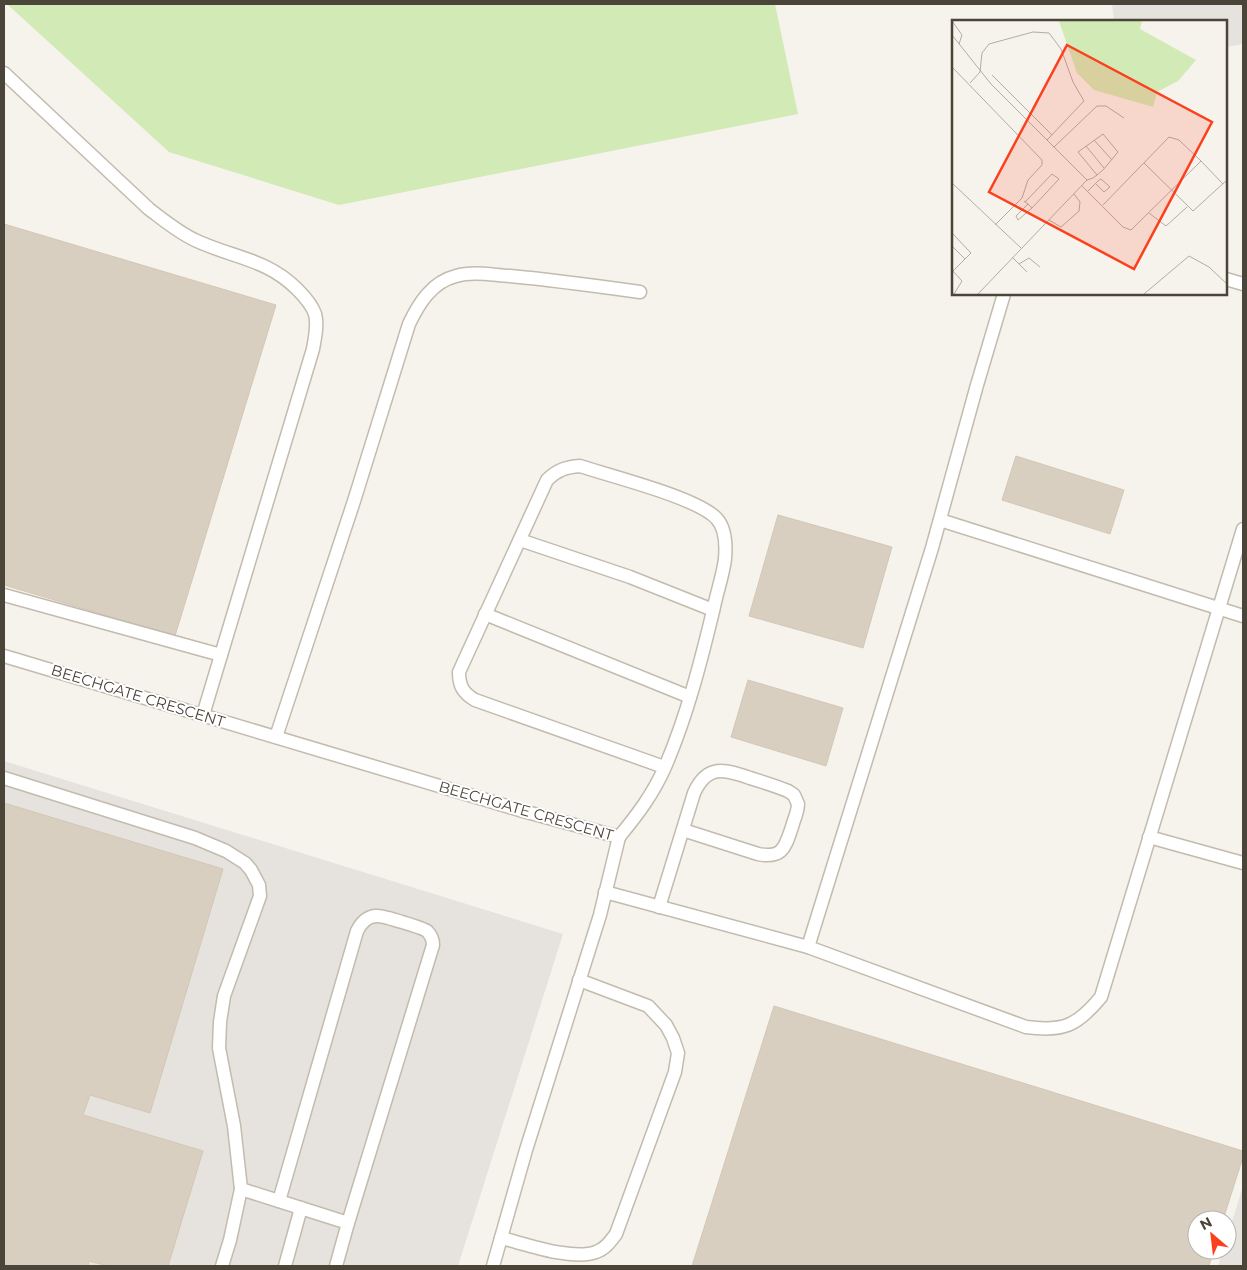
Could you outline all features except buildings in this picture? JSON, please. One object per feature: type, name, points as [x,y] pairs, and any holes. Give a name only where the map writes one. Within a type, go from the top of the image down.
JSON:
[{"type":"lane","points":[[4,73],[149,209],[172,228],[197,241],[255,261],[274,270],[292,283],[305,297],[315,314],[314,349],[203,715]]},
{"type":"lane","points":[[276,737],[354,501],[409,324],[418,305],[429,292],[443,281],[456,276],[476,273],[640,292]]},
{"type":"lane","points":[[1227,279],[1243,284]]},
{"type":"lane","points":[[808,947],[940,520],[1004,295]]},
{"type":"lane","points":[[619,836],[646,804],[664,768],[690,696],[713,610],[724,559],[725,535],[718,520],[707,510],[681,498],[580,466],[569,467],[560,470],[547,480],[459,672],[459,682],[466,694],[475,700],[664,768]]},
{"type":"lane","points":[[940,520],[1243,616]]},
{"type":"lane","points":[[605,892],[808,947],[1026,1027],[1041,1029],[1059,1028],[1074,1023],[1087,1014],[1100,996],[1243,529]]},
{"type":"lane","points":[[520,540],[630,577],[713,610]]},
{"type":"lane","points":[[4,595],[221,655]]},
{"type":"lane","points":[[485,614],[690,696]]},
{"type":"lane","name":"BEECHGATE CRESCENT","points":[[4,656],[523,811],[619,836],[605,892],[529,1140],[493,1266]]},
{"type":"lane","points":[[659,907],[683,830],[699,782],[704,777],[721,770],[732,772],[788,791],[794,795],[798,804],[786,846],[774,855],[758,854],[683,830]]},
{"type":"lane","points":[[4,778],[195,838],[226,851],[245,863],[256,877],[260,896],[224,996],[220,1022],[219,1048],[234,1126],[241,1190],[222,1266]]},
{"type":"lane","points":[[1149,838],[1243,864]]},
{"type":"lane","points":[[279,1201],[356,931],[366,919],[378,916],[423,928],[432,940],[433,945],[336,1266]]},
{"type":"lane","points":[[501,1238],[572,1255],[588,1255],[598,1252],[608,1245],[616,1234],[675,1072],[678,1053],[673,1038],[666,1025],[648,1006],[579,980]]},
{"type":"lane","points":[[241,1190],[348,1223]]},
{"type":"lane","points":[[285,1266],[301,1208]]},
{"type":"shaded area","points":[[1112,4],[1243,4],[1243,44],[1227,47],[1227,20],[1114,20]]},
{"type":"shaded area","points":[[4,761],[563,934],[458,1266],[4,1266]]},
{"type":"shaded area","points":[[1243,1186],[1243,1266],[1218,1266],[1220,1260],[1237,1260],[1236,1210]]},
{"type":"green space","points":[[7,4],[775,4],[798,114],[339,205],[169,152]]}]
